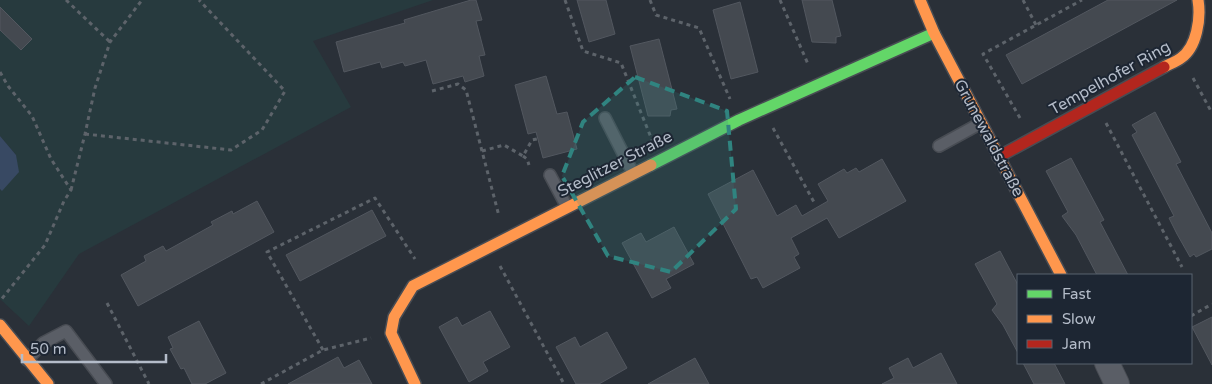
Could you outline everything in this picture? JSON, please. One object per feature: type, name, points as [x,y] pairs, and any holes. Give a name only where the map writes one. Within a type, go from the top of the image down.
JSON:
[{"type":"street","name":"Grunewaldstraße","points":[[920,0],[934,33],[1060,274]]},
{"type":"street","name":"Tempelhofer Ring","points":[[998,157],[1183,57],[1197,35],[1200,13],[1198,0]]},
{"type":"street","name":"Steglitzer Straße","points":[[391,333],[394,317],[414,286],[428,278],[739,120],[934,33]]},
{"type":"street","points":[[0,324],[48,384]]},
{"type":"street","points":[[391,333],[415,384]]},
{"type":"street","points":[[0,343],[27,360]]},
{"type":"street","points":[[1107,364],[1117,384]]},
{"type":"lane","points":[[605,118],[633,173]]},
{"type":"lane","points":[[939,146],[981,123]]},
{"type":"lane","points":[[550,175],[567,206]]},
{"type":"lane","points":[[27,360],[43,343],[66,331],[106,384]]},
{"type":"path","points":[[66,0],[110,42]]},
{"type":"path","points":[[0,301],[45,245],[64,201],[71,190],[95,88],[110,42],[142,0]]},
{"type":"path","points":[[85,134],[231,150],[262,130],[285,91],[199,0]]},
{"type":"path","points":[[565,0],[583,51],[621,63],[660,159]]},
{"type":"path","points":[[650,0],[656,15],[698,28],[739,120]]},
{"type":"path","points":[[780,0],[818,85]]},
{"type":"path","points":[[1022,0],[1036,25]]},
{"type":"path","points":[[1032,138],[983,54],[1082,0]]},
{"type":"path","points":[[1183,57],[1212,113]]},
{"type":"path","points":[[0,72],[8,86],[32,116],[51,159],[71,190]]},
{"type":"path","points":[[432,91],[458,84],[466,90],[505,238]]},
{"type":"path","points":[[1096,105],[1182,267]]},
{"type":"path","points":[[763,109],[815,204]]},
{"type":"path","points":[[523,156],[532,140],[537,139]]},
{"type":"path","points":[[482,151],[504,145],[527,159],[529,165]]},
{"type":"path","points":[[323,350],[267,252],[375,198],[428,278]]},
{"type":"path","points":[[490,246],[564,384]]},
{"type":"path","points":[[106,303],[149,384]]},
{"type":"path","points":[[1192,315],[1212,304]]},
{"type":"path","points":[[261,384],[323,350],[391,333]]},
{"type":"highlighted area","points":[[635,77],[727,111],[736,209],[671,272],[608,256],[562,176],[583,122]]},
{"type":"green space","points":[[0,0],[433,0],[313,41],[351,107],[79,254],[29,326],[0,299],[0,189],[16,155],[0,136]]},
{"type":"water","points":[[0,136],[16,155],[19,172],[2,191],[0,189]]},
{"type":"building","points":[[476,0],[482,20],[476,21],[485,55],[479,56],[484,76],[465,82],[463,76],[433,84],[426,60],[405,66],[403,62],[382,68],[380,62],[344,72],[336,42],[405,23],[404,20]]},
{"type":"building","points":[[577,0],[606,0],[615,34],[589,42]]},
{"type":"building","points":[[802,0],[832,0],[841,36],[836,37],[836,43],[812,42]]},
{"type":"building","points":[[1108,0],[1177,0],[1022,84],[1006,55]]},
{"type":"building","points":[[740,2],[758,72],[731,79],[713,10]]},
{"type":"building","points":[[0,7],[32,39],[21,50],[0,30]]},
{"type":"building","points":[[659,39],[677,109],[671,110],[670,116],[648,116],[630,46]]},
{"type":"building","points":[[546,76],[557,114],[567,112],[577,149],[543,158],[536,132],[528,134],[515,85]]},
{"type":"building","points":[[1155,112],[1181,162],[1176,164],[1212,233],[1212,249],[1196,257],[1194,254],[1190,257],[1177,234],[1169,218],[1174,216],[1132,135],[1137,132],[1132,125]]},
{"type":"building","points":[[1071,158],[1104,220],[1100,222],[1127,274],[1096,274],[1076,235],[1062,216],[1068,212],[1046,171]]},
{"type":"building","points":[[882,159],[906,201],[839,238],[827,218],[791,238],[799,254],[794,257],[800,268],[763,288],[757,277],[751,279],[708,194],[753,170],[777,216],[796,205],[802,216],[828,201],[818,184],[844,169],[847,173],[856,168],[859,172]]},
{"type":"building","points":[[257,201],[274,232],[138,306],[121,275],[146,261],[144,256],[163,246],[166,251],[213,225],[211,222],[232,211],[233,214]]},
{"type":"building","points":[[372,210],[386,236],[300,281],[286,255]]},
{"type":"building","points":[[674,227],[694,264],[666,279],[671,288],[652,298],[622,243],[641,233],[646,242]]},
{"type":"building","points":[[1000,251],[1017,283],[1017,351],[1003,325],[992,310],[997,304],[975,264]]},
{"type":"building","points":[[490,311],[510,347],[483,362],[488,371],[469,382],[439,327],[457,317],[462,326]]},
{"type":"building","points":[[1212,317],[1212,365],[1192,327]]},
{"type":"building","points":[[199,321],[226,373],[205,384],[192,384],[184,368],[181,369],[170,349],[173,348],[168,337]]},
{"type":"building","points":[[607,332],[627,368],[599,384],[576,384],[556,347],[575,337],[580,347]]},
{"type":"building","points":[[941,353],[957,384],[882,384],[894,378],[889,368],[908,358],[913,368]]},
{"type":"building","points":[[338,357],[344,368],[359,360],[372,384],[288,384]]},
{"type":"building","points":[[695,358],[709,384],[648,384]]},
{"type":"building","points":[[1024,364],[1055,364],[1065,384],[1034,384]]},
{"type":"traffic: fast","points":[[651,165],[739,120],[934,33]]},
{"type":"traffic: slow","points":[[920,0],[934,33],[1060,274]]},
{"type":"traffic: slow","points":[[1164,67],[1177,61],[1191,47],[1197,32],[1198,0]]},
{"type":"traffic: slow","points":[[415,384],[391,333],[394,317],[413,286],[651,165]]},
{"type":"traffic: slow","points":[[0,325],[48,384]]},
{"type":"traffic: jam","points":[[998,157],[1164,67]]}]
